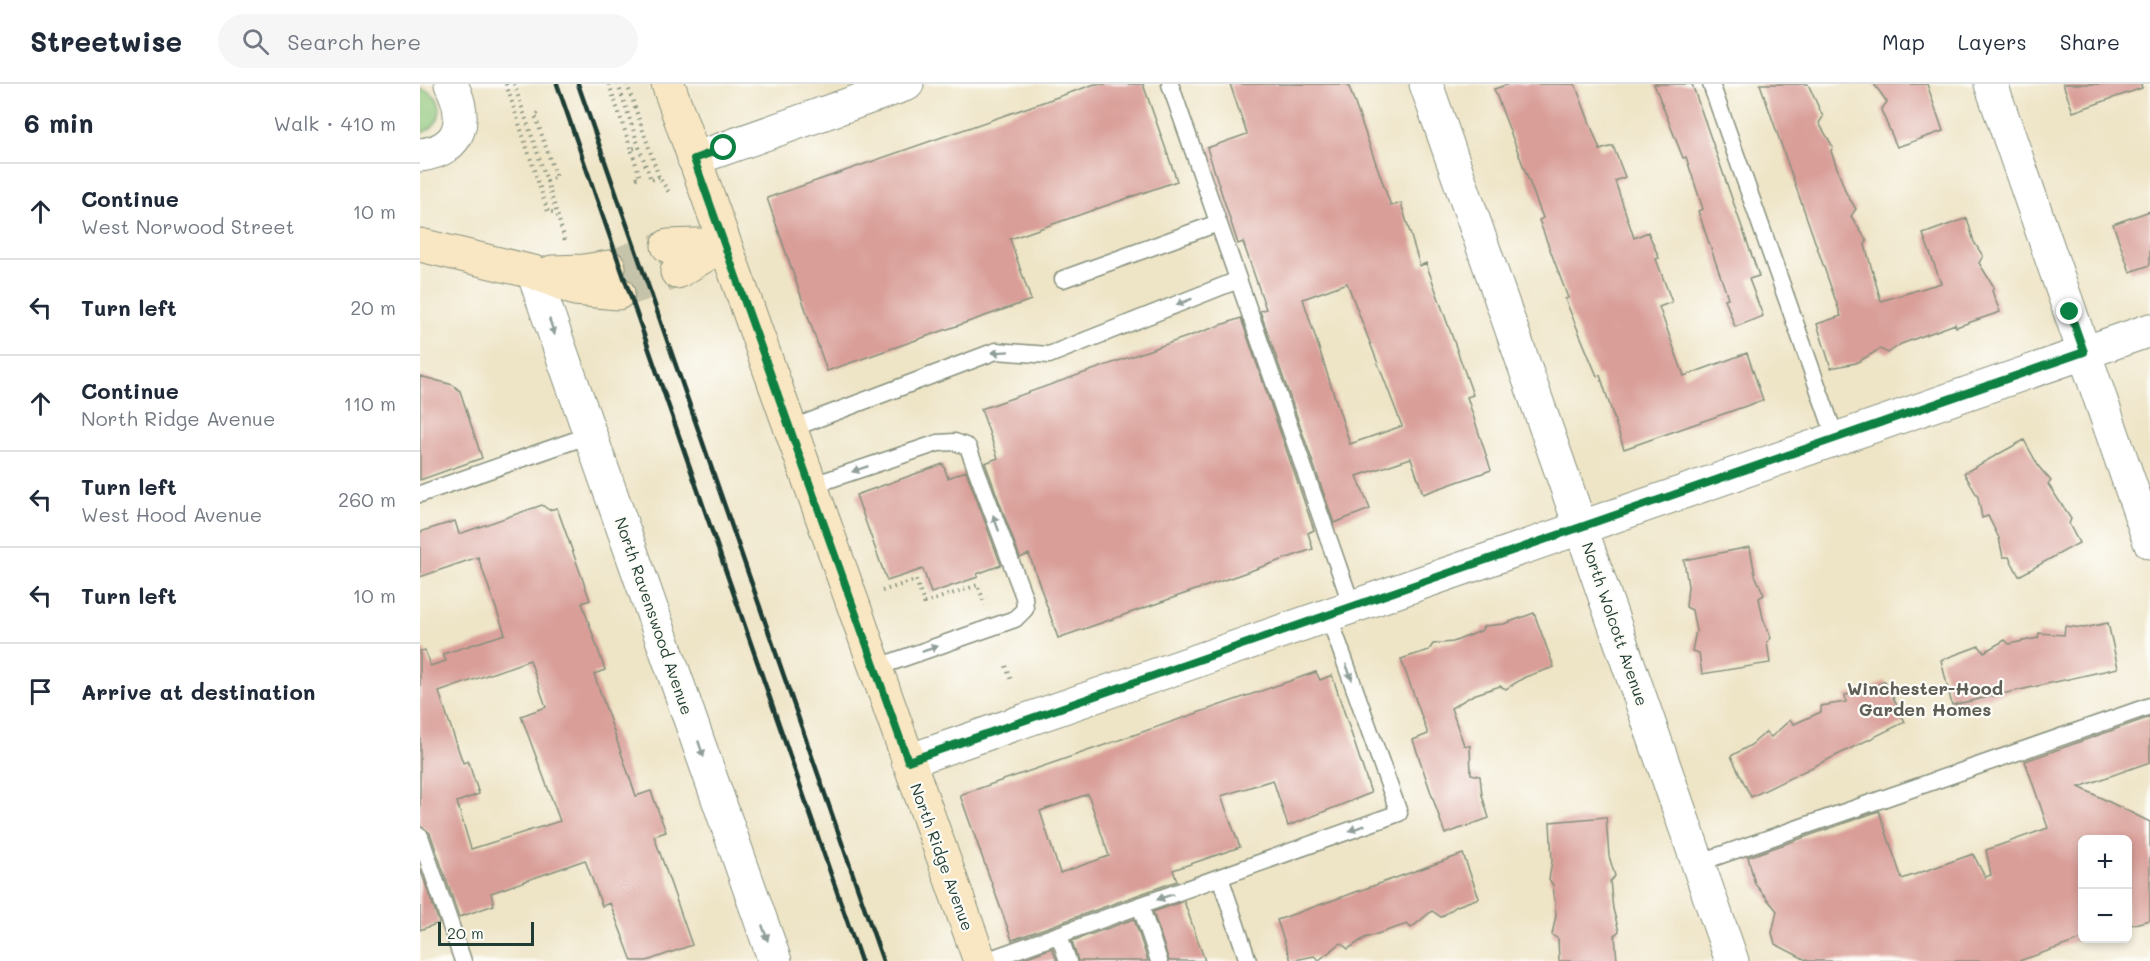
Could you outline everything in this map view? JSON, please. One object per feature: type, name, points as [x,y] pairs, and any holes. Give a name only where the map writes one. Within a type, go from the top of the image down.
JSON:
[{"type":"main road","points":[[668,84],[724,244],[673,259]]},
{"type":"main road","points":[[420,244],[532,272],[584,271],[614,280]]},
{"type":"main road","name":"North Ridge Avenue","points":[[724,244],[980,961]]},
{"type":"street","points":[[420,155],[432,154],[445,147],[460,127],[459,102],[451,84]]},
{"type":"street","points":[[694,159],[907,84]]},
{"type":"street","name":"North Wolcott Avenue","points":[[1426,84],[1732,961]]},
{"type":"street","points":[[1991,84],[2150,542]]},
{"type":"street","name":"North Ravenswood Avenue","points":[[532,272],[775,961]]},
{"type":"street","points":[[908,761],[1341,613],[2150,330]]},
{"type":"lane","points":[[985,961],[1400,813],[1238,280],[1170,84]]},
{"type":"lane","points":[[1711,84],[1836,439]]},
{"type":"lane","points":[[1063,279],[1218,223]]},
{"type":"lane","points":[[790,429],[996,351],[1049,355],[1238,280]]},
{"type":"lane","points":[[420,494],[590,435]]},
{"type":"lane","points":[[810,486],[938,443],[955,442],[968,447],[1024,597],[1024,609],[1015,619],[875,668]]},
{"type":"lane","points":[[1698,863],[2150,706]]},
{"type":"lane","points":[[420,836],[464,961]]},
{"type":"lane","points":[[1220,877],[1248,961]]},
{"type":"lane","points":[[1140,905],[1159,961]]},
{"type":"lane","points":[[1059,934],[1068,961]]},
{"type":"path","points":[[506,84],[548,212],[557,212]]},
{"type":"path","points":[[514,84],[565,241]]},
{"type":"path","points":[[609,84],[640,177],[636,178]]},
{"type":"path","points":[[618,84],[651,180],[659,177],[627,84]]},
{"type":"path","points":[[539,113],[535,115],[556,177],[547,181]]},
{"type":"path","points":[[631,149],[639,147]]},
{"type":"path","points":[[879,592],[916,580],[924,603],[978,585],[988,611]]},
{"type":"path","points":[[1006,666],[1011,680]]},
{"type":"green space","points":[[420,89],[435,97],[440,110],[434,124],[428,130],[420,133]]},
{"type":"building","points":[[1095,84],[1143,84],[1177,181],[1010,239],[1031,300],[827,371],[767,198]]},
{"type":"building","points":[[1230,84],[1348,84],[1391,206],[1401,203],[1420,266],[1426,263],[1473,395],[1467,397],[1491,470],[1423,494],[1411,458],[1357,476],[1370,509],[1334,523],[1260,311],[1266,309],[1243,242],[1238,244],[1207,148],[1247,134]],"holes":[[[1347,283],[1402,426],[1350,444],[1303,299]]]},
{"type":"building","points":[[1509,84],[1575,84],[1600,150],[1613,146],[1625,177],[1615,181],[1634,238],[1648,232],[1659,258],[1656,259],[1672,302],[1659,307],[1684,376],[1747,353],[1763,400],[1624,449],[1600,375],[1597,376],[1565,299],[1568,298],[1539,220],[1543,218],[1494,89]]},
{"type":"building","points":[[1654,84],[1692,84],[1759,276],[1749,279],[1763,316],[1735,327],[1725,299],[1728,298],[1698,211],[1703,209],[1686,157],[1683,158]]},
{"type":"building","points":[[1760,84],[1808,84],[1823,117],[1819,123],[1833,147],[1831,151],[1846,193],[1856,209],[1851,216],[1867,241],[1865,245],[1881,301],[1941,283],[1923,234],[1967,218],[1974,242],[1983,256],[1979,263],[1994,287],[1992,291],[2000,312],[1956,327],[1955,324],[1901,344],[1888,353],[1880,349],[1856,363],[1831,368],[1817,324],[1841,316]]},
{"type":"building","points":[[1874,84],[1927,84],[1943,131],[1897,147],[1881,110],[1887,102]]},
{"type":"building","points":[[2063,84],[2141,84],[2142,88],[2073,112]]},
{"type":"building","points":[[2150,211],[2150,265],[2130,272],[2113,224]]},
{"type":"building","points":[[1241,318],[1314,530],[1308,533],[1313,549],[1058,638],[1029,554],[1020,558],[985,463],[998,458],[981,409]]},
{"type":"building","points":[[420,376],[453,385],[460,391],[482,458],[420,480]]},
{"type":"building","points":[[2024,440],[2039,467],[2051,481],[2048,484],[2071,519],[2069,524],[2079,543],[2019,576],[2009,557],[2003,557],[1999,538],[1988,516],[1982,518],[1978,497],[1964,473]]},
{"type":"building","points":[[943,464],[948,478],[966,471],[1001,565],[977,574],[978,577],[931,593],[923,569],[887,581],[856,495]]},
{"type":"building","points":[[542,505],[549,510],[557,508],[590,600],[582,603],[605,670],[594,674],[636,796],[651,791],[666,832],[654,836],[692,945],[647,961],[632,961],[610,903],[602,906],[585,860],[491,893],[494,905],[459,917],[430,833],[420,826],[420,651],[425,650],[430,666],[446,661],[443,654],[505,634],[478,557],[420,577],[420,532],[455,521],[459,534]],"holes":[[[530,660],[546,707],[521,716],[560,821],[471,849],[457,802],[479,794],[468,761],[463,763],[439,692]]]},
{"type":"building","points":[[1750,547],[1755,575],[1764,595],[1759,598],[1763,618],[1771,638],[1767,642],[1770,663],[1702,674],[1699,653],[1692,651],[1696,631],[1692,610],[1686,607],[1688,586],[1684,560]]},
{"type":"building","points":[[1534,613],[1554,667],[1525,677],[1506,689],[1500,686],[1473,695],[1451,708],[1464,745],[1470,746],[1471,774],[1480,776],[1482,795],[1489,818],[1445,834],[1413,740],[1428,734],[1401,659],[1429,650],[1433,644],[1453,642],[1481,631],[1484,626],[1504,624]]},
{"type":"building","points":[[2108,623],[2118,668],[1952,705],[1941,660],[1979,646],[1984,652],[2005,640],[2009,644],[2038,638],[2039,633],[2064,635],[2065,626],[2084,628]]},
{"type":"building","points":[[1316,672],[1320,680],[1332,675],[1371,793],[1288,826],[1273,780],[1221,796],[1240,847],[1173,870],[1177,881],[1012,940],[960,795]],"holes":[[[1088,794],[1109,856],[1060,873],[1040,811]]]},
{"type":"building","points":[[1885,681],[1905,722],[1751,797],[1731,756],[1751,745],[1766,732],[1771,737],[1790,720],[1794,724],[1821,712],[1821,706],[1846,702],[1845,695],[1866,691]]},
{"type":"building","points":[[2150,717],[2150,762],[2079,787],[2150,822],[2150,920],[2132,925],[2132,835],[2078,835],[2078,941],[2019,961],[1808,961],[1775,944],[1772,933],[1777,911],[1755,884],[1748,857],[1879,811],[1902,879],[1973,854],[1985,877],[1991,875],[1986,850],[2048,828],[2025,761]]},
{"type":"building","points":[[1606,817],[1609,856],[1615,876],[1610,881],[1613,909],[1619,931],[1615,935],[1617,961],[1559,961],[1558,939],[1552,935],[1556,915],[1553,885],[1549,880],[1552,861],[1550,822]]},
{"type":"building","points":[[1463,854],[1479,898],[1457,906],[1441,917],[1432,911],[1411,928],[1407,924],[1365,938],[1348,949],[1341,943],[1319,960],[1314,956],[1291,961],[1277,920]]},
{"type":"building","points":[[420,868],[439,923],[420,930]]},
{"type":"building","points":[[1184,901],[1205,961],[1169,961],[1153,912]]},
{"type":"building","points":[[1134,919],[1148,961],[1078,961],[1072,941]]},
{"type":"building","points":[[1052,948],[1057,961],[1019,961],[1019,960]]},
{"type":"tunnel","points":[[609,267],[668,246]]},
{"type":"tunnel","points":[[618,293],[677,272]]},
{"type":"railway","points":[[557,84],[861,961]]},
{"type":"railway","points":[[578,84],[883,961]]},
{"type":"district","name":"Winchester-Hood Garden Homes","points":[[1925,699]]},
{"type":"route","points":[[724,148],[694,159],[908,761],[1329,617],[2084,352],[2070,312]]}]
